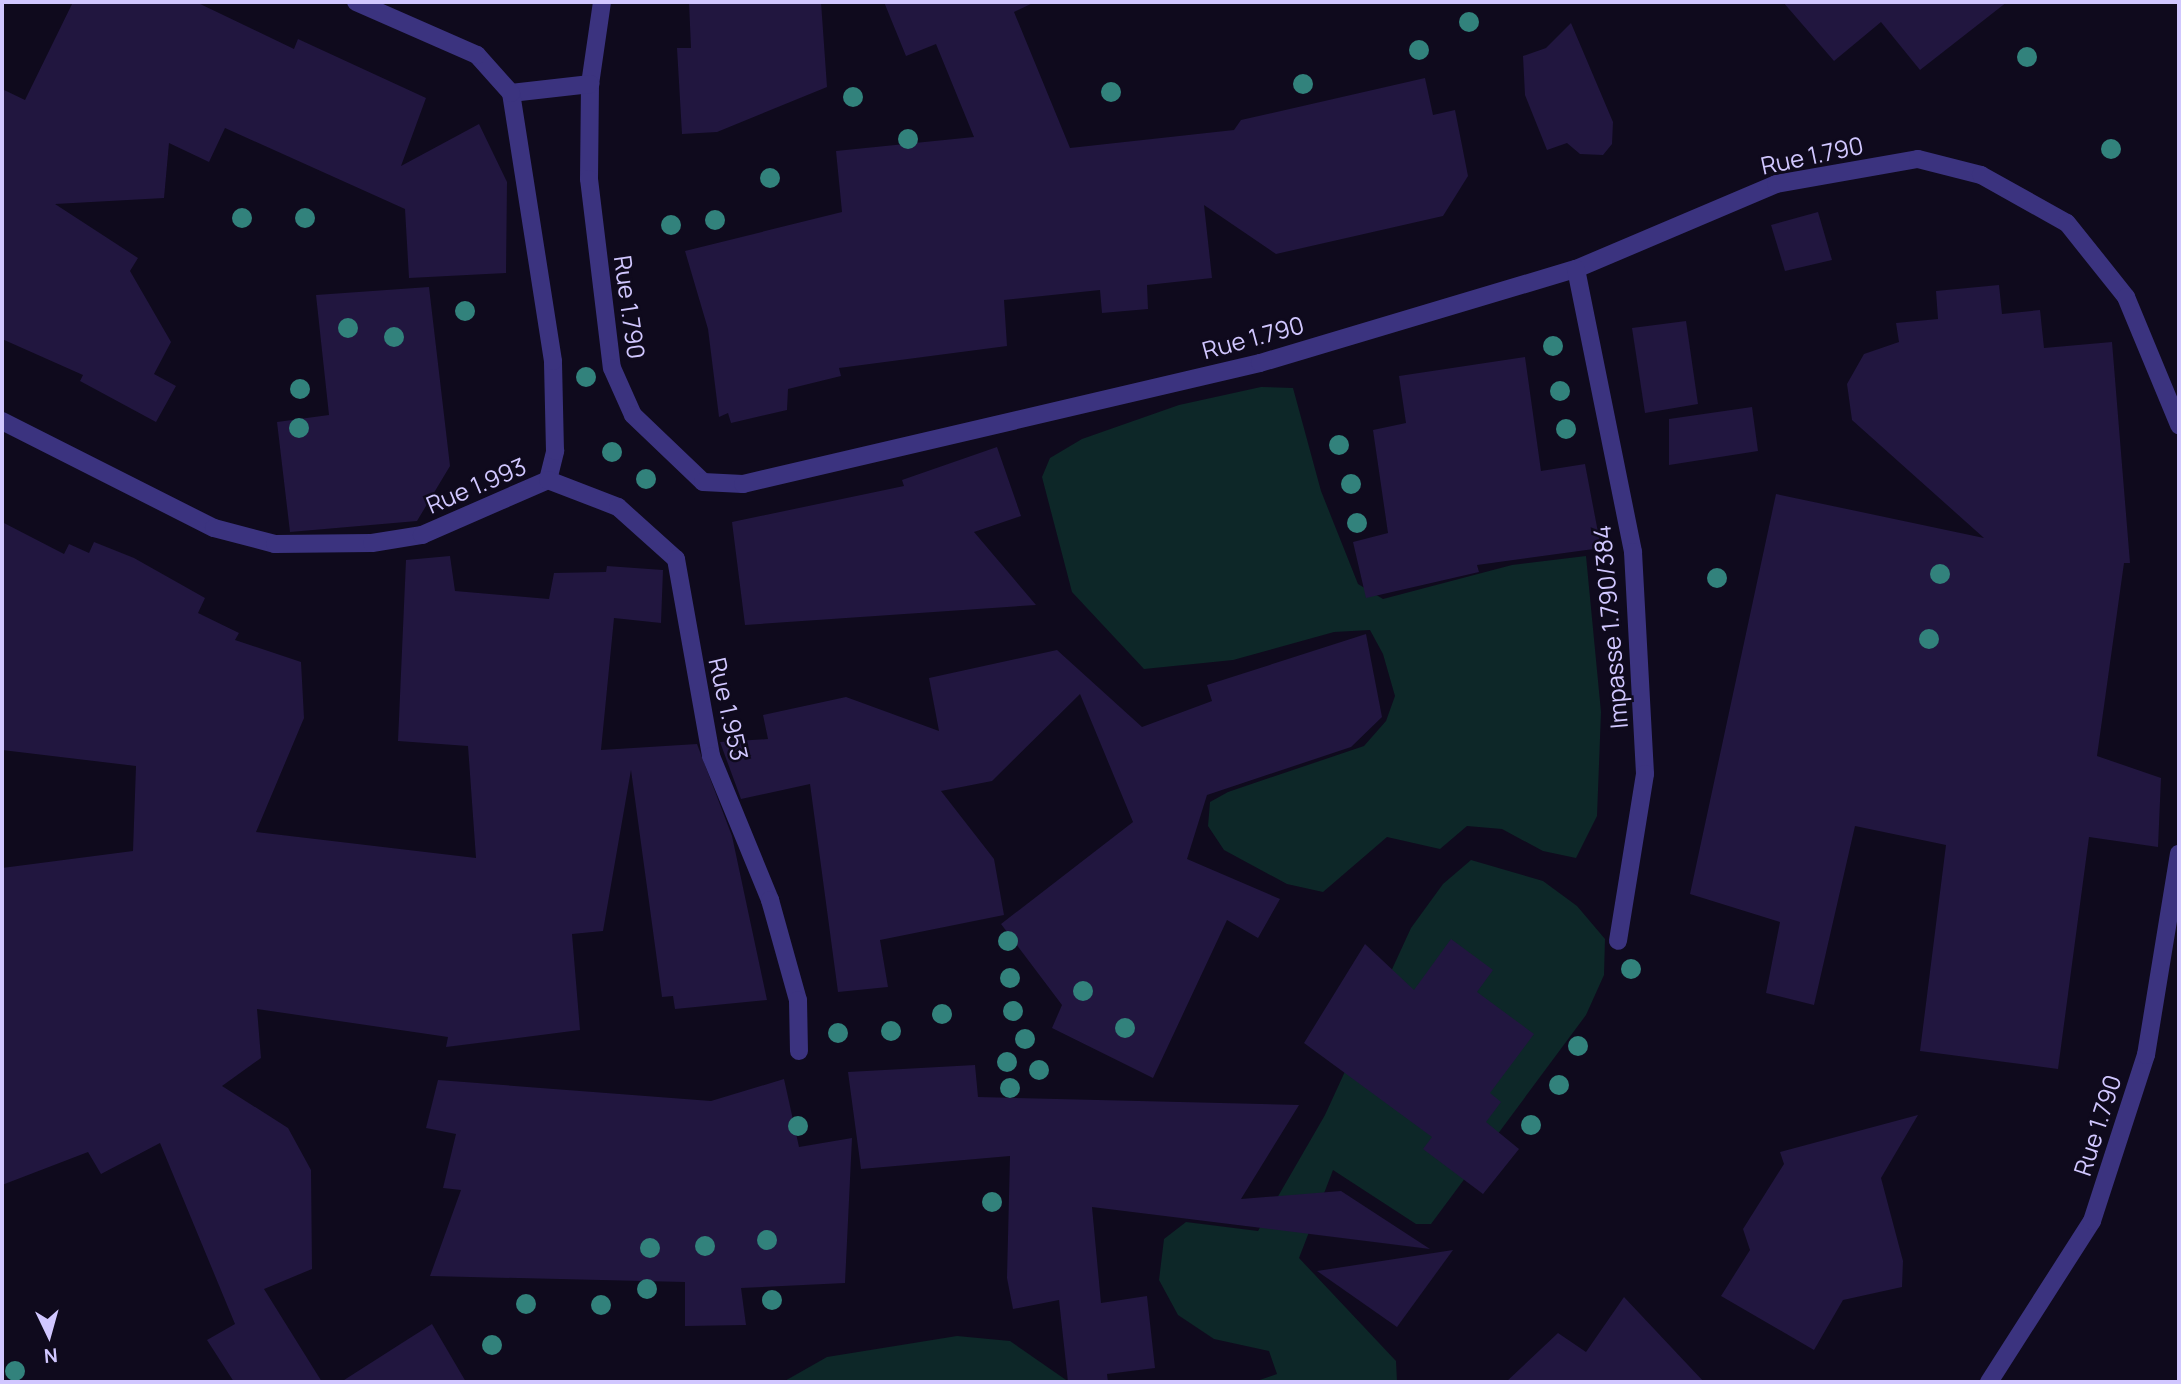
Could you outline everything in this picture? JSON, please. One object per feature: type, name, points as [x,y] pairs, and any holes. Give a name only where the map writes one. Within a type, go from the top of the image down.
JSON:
[{"type":"street","points":[[356,2],[477,55],[511,93],[590,84]]},
{"type":"street","name":"Rue 1.790","points":[[602,2],[590,84],[589,179],[612,368],[633,415],[703,482],[743,484],[1260,363],[1576,269],[1776,184],[1918,159],[1981,175],[2067,223],[2126,297],[2179,425]]},
{"type":"street","name":"Rue 1.993","points":[[2,421],[214,528],[275,544],[372,543],[422,536],[548,480],[555,451],[554,361],[511,93]]},
{"type":"street","name":"Impasse 1.790/384","points":[[1576,269],[1634,566],[1645,774],[1618,941]]},
{"type":"street","name":"Rue 1.953","points":[[548,480],[618,507],[676,559],[711,756],[770,900],[798,1000],[799,1051]]},
{"type":"street","name":"Rue 1.790","points":[[1989,1382],[2092,1221],[2146,1055],[2179,855]]},
{"type":"green space","points":[[1261,387],[1293,388],[1321,491],[1358,584],[1383,599],[1512,565],[1586,556],[1601,712],[1597,816],[1576,858],[1543,851],[1502,829],[1467,826],[1440,849],[1387,837],[1323,892],[1287,884],[1224,850],[1208,826],[1210,802],[1228,792],[1364,746],[1386,721],[1395,696],[1383,654],[1370,630],[1334,632],[1233,660],[1144,669],[1072,592],[1042,477],[1050,458],[1082,439],[1179,405]]},
{"type":"green space","points":[[1471,860],[1543,881],[1577,906],[1605,939],[1604,975],[1586,1015],[1431,1224],[1416,1224],[1333,1170],[1299,1258],[1396,1361],[1397,1382],[1254,1382],[1277,1374],[1269,1351],[1214,1339],[1178,1315],[1159,1280],[1164,1239],[1186,1222],[1258,1231],[1325,1115],[1411,928],[1443,884]]},
{"type":"green space","points":[[957,1336],[1010,1341],[1069,1382],[783,1382],[827,1357]]},
{"type":"building","points":[[73,2],[196,2],[294,49],[298,39],[426,98],[401,166],[479,124],[507,182],[506,273],[409,278],[405,209],[225,128],[209,162],[169,143],[164,198],[55,204],[138,258],[130,271],[171,342],[154,374],[176,386],[156,422],[80,381],[83,375],[2,339],[2,89],[25,100]]},
{"type":"building","points":[[689,2],[821,2],[827,87],[717,132],[682,134],[677,48],[691,48]]},
{"type":"building","points":[[884,2],[1035,2],[1014,12],[1070,148],[1234,130],[1241,120],[1425,78],[1433,115],[1455,110],[1468,176],[1443,216],[1276,254],[1204,205],[1212,278],[1147,285],[1148,309],[1102,313],[1100,290],[1004,300],[1007,346],[839,368],[841,376],[788,389],[787,410],[731,423],[728,413],[719,417],[708,329],[685,251],[842,212],[836,151],[974,137],[936,44],[906,56]]},
{"type":"building","points":[[1783,2],[2007,2],[1920,70],[1881,22],[1834,61]]},
{"type":"building","points":[[1571,23],[1613,122],[1612,144],[1603,155],[1580,154],[1567,143],[1547,150],[1525,95],[1523,56],[1546,48]]},
{"type":"building","points":[[1818,212],[1832,260],[1785,271],[1771,225]]},
{"type":"building","points":[[1999,285],[2002,314],[2040,310],[2044,348],[2112,342],[2130,563],[2124,563],[2097,756],[2161,778],[2158,847],[2089,837],[2058,1069],[1920,1051],[1946,845],[1855,826],[1814,1005],[1766,993],[1780,922],[1690,894],[1776,494],[1984,538],[1852,420],[1847,384],[1864,354],[1899,342],[1896,323],[1938,319],[1936,291]]},
{"type":"building","points":[[429,287],[450,466],[417,521],[290,532],[277,422],[329,415],[316,295]]},
{"type":"building","points":[[1686,321],[1698,404],[1645,413],[1632,328]]},
{"type":"building","points":[[1525,357],[1541,471],[1585,464],[1601,548],[1477,565],[1479,572],[1366,598],[1353,542],[1388,533],[1373,430],[1406,423],[1399,376]]},
{"type":"building","points":[[1752,407],[1758,451],[1669,465],[1669,419]]},
{"type":"building","points":[[997,447],[1021,516],[974,532],[1036,605],[745,625],[732,522],[904,486],[902,480]]},
{"type":"building","points":[[2,522],[64,554],[69,544],[89,553],[94,542],[134,558],[205,598],[198,613],[239,633],[235,640],[301,662],[304,718],[256,832],[476,858],[468,746],[398,741],[406,560],[450,556],[455,591],[549,599],[554,573],[606,572],[607,566],[663,570],[661,623],[614,618],[601,750],[697,744],[732,836],[767,1000],[675,1009],[673,996],[662,997],[631,770],[603,931],[572,934],[580,1030],[446,1047],[448,1037],[257,1009],[261,1058],[222,1086],[288,1128],[311,1170],[312,1269],[264,1289],[322,1382],[234,1382],[207,1340],[235,1324],[160,1143],[101,1174],[88,1152],[2,1185],[2,868],[133,851],[136,766],[2,750]]},
{"type":"building","points":[[1366,634],[1382,717],[1351,747],[1207,795],[1187,859],[1280,899],[1258,938],[1227,920],[1153,1078],[1052,1028],[1062,1005],[1001,924],[1133,822],[1080,694],[992,781],[941,791],[994,859],[1004,915],[880,940],[888,987],[838,992],[810,784],[741,799],[720,742],[768,739],[763,715],[846,697],[939,731],[929,678],[1057,650],[1142,727],[1212,701],[1207,685]]},
{"type":"building","points":[[1451,939],[1493,970],[1477,992],[1534,1034],[1490,1093],[1501,1102],[1486,1122],[1519,1149],[1483,1194],[1423,1149],[1432,1137],[1304,1043],[1365,944],[1414,990]]},
{"type":"building","points":[[975,1065],[978,1097],[1299,1105],[1241,1199],[1341,1191],[1430,1249],[1092,1207],[1101,1303],[1147,1296],[1155,1368],[1107,1374],[1108,1382],[1068,1382],[1059,1300],[1013,1309],[1007,1278],[1010,1156],[861,1169],[848,1072]]},
{"type":"building","points":[[784,1079],[799,1147],[852,1138],[845,1283],[741,1288],[746,1325],[685,1326],[685,1282],[430,1276],[461,1190],[443,1188],[456,1134],[426,1128],[438,1080],[711,1101]]},
{"type":"building","points":[[1918,1115],[1881,1178],[1903,1261],[1902,1287],[1843,1300],[1814,1350],[1721,1296],[1750,1250],[1743,1229],[1784,1164],[1780,1152]]},
{"type":"building","points":[[1453,1250],[1397,1327],[1317,1271]]},
{"type":"building","points":[[1624,1297],[1704,1382],[1506,1382],[1558,1333],[1586,1352]]},
{"type":"building","points":[[432,1324],[466,1382],[341,1382],[402,1343]]}]
